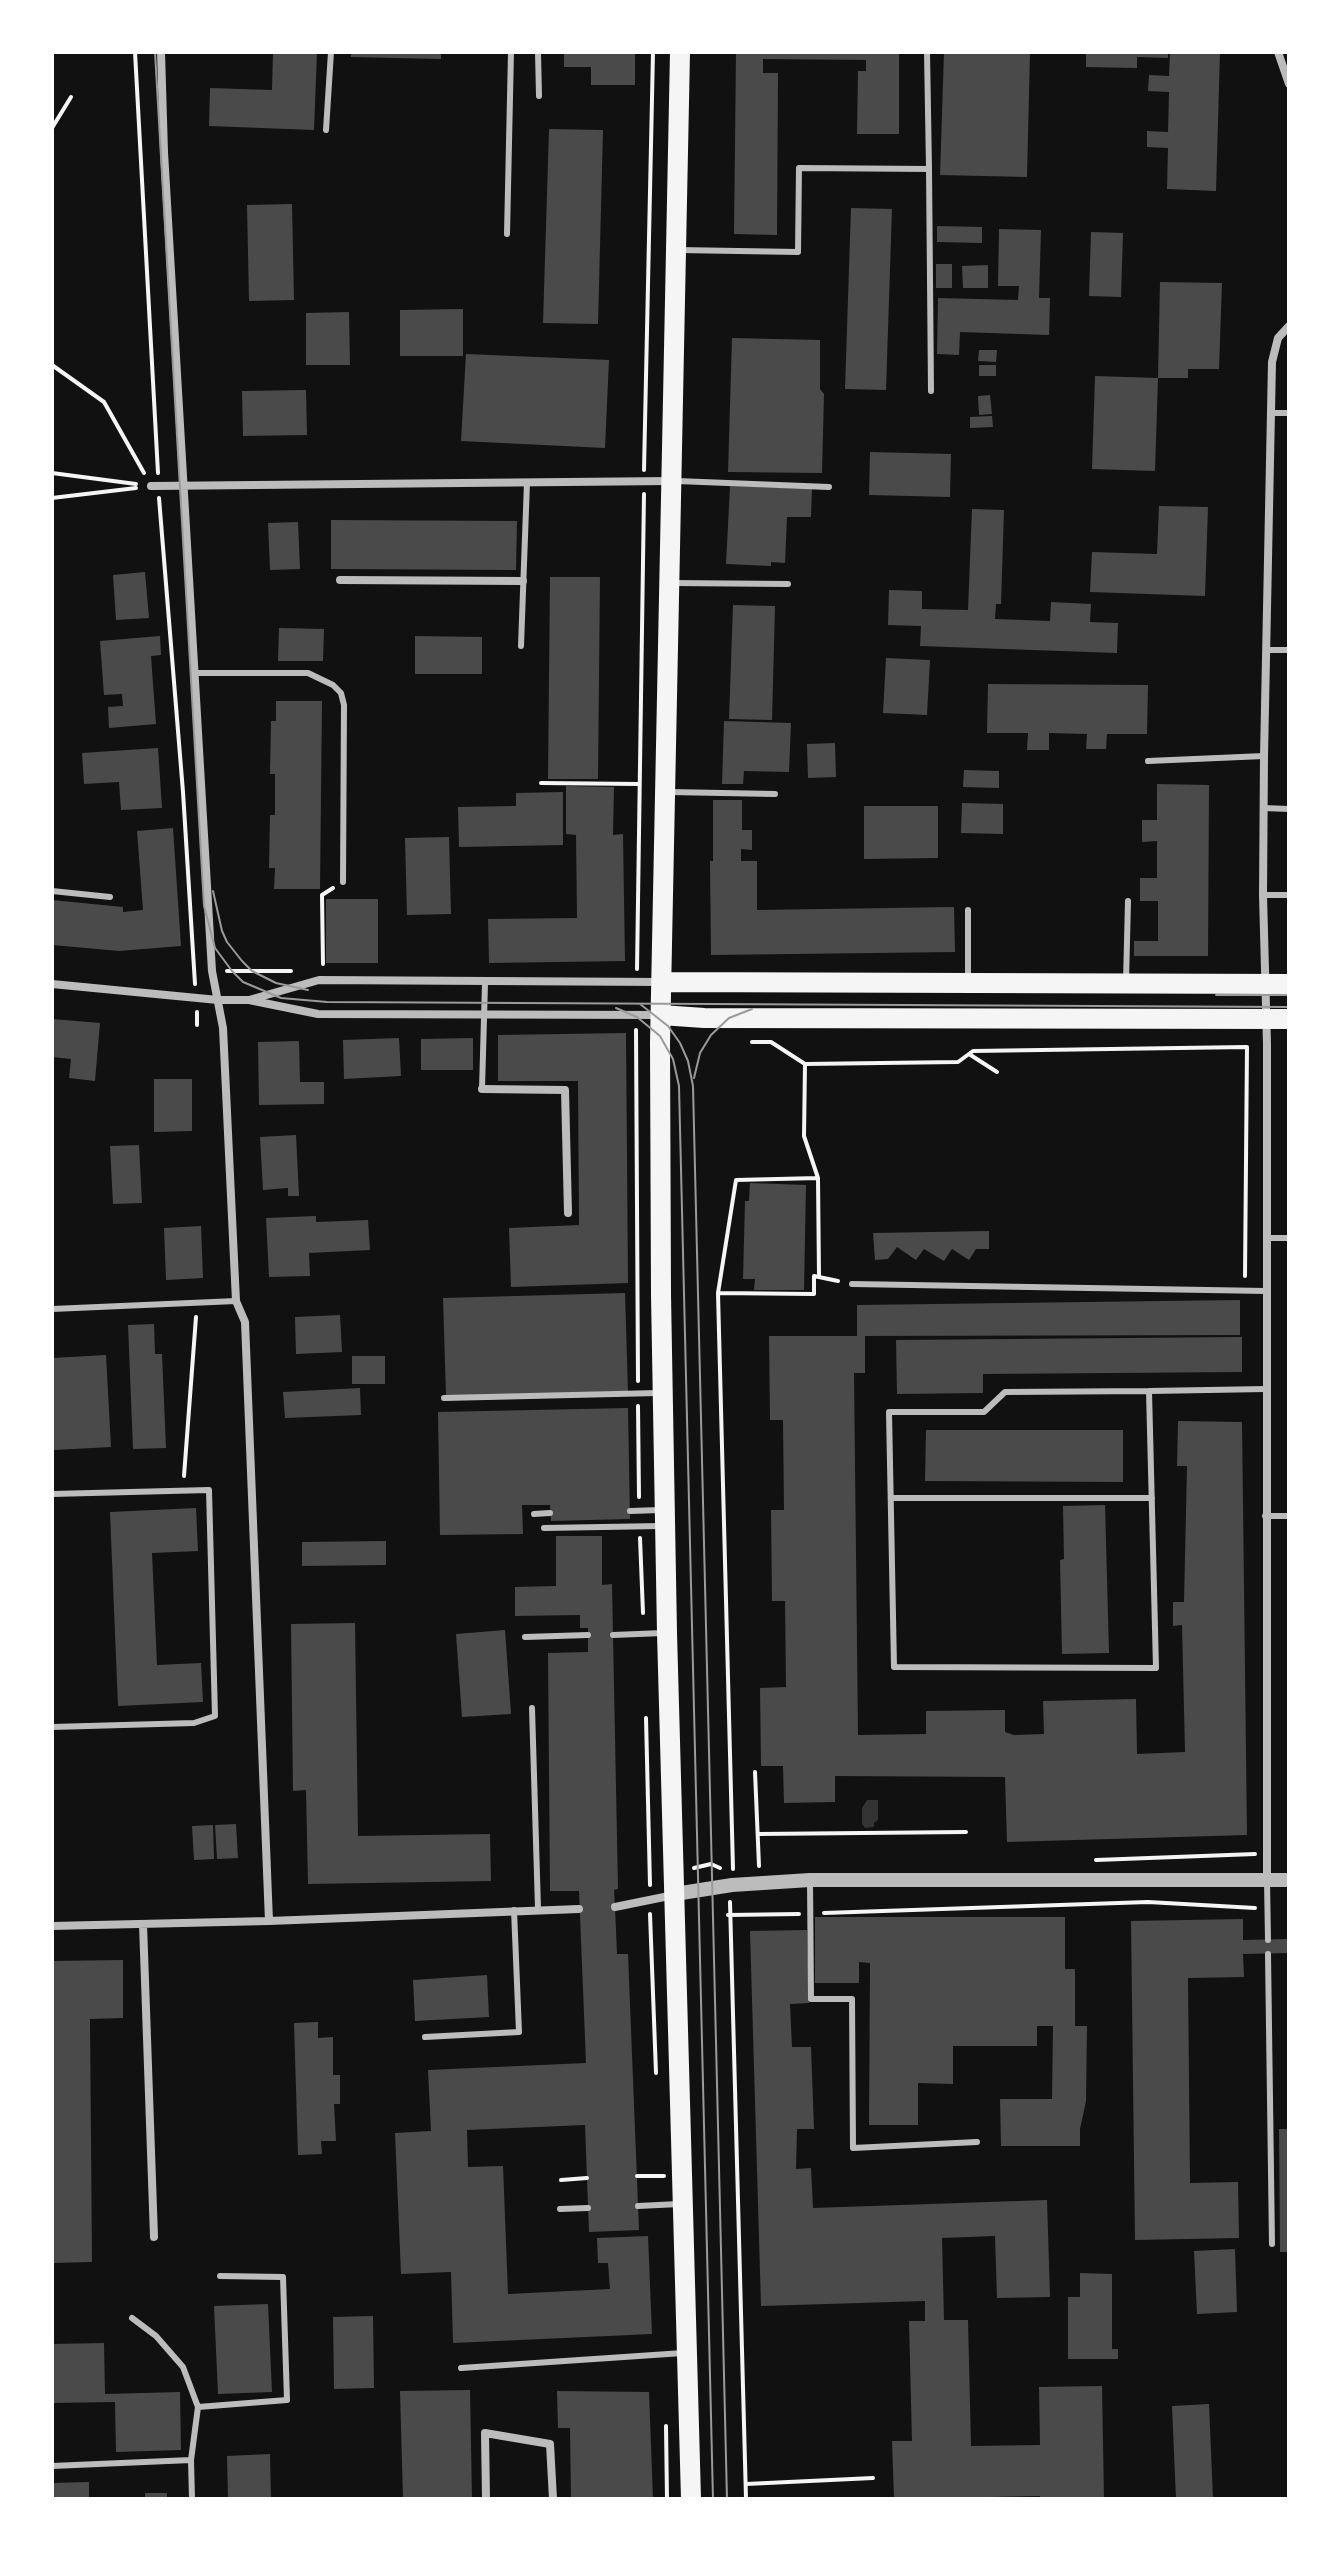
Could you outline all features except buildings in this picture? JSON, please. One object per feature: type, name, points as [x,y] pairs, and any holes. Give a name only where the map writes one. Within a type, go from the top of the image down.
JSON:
[{"type":"main road","points":[[680,52],[661,1015],[662,1393],[691,2499]]},
{"type":"main road","points":[[662,982],[1289,984]]},
{"type":"main road","points":[[661,1015],[704,1018],[1289,1019]]},
{"type":"street","points":[[161,52],[212,971],[223,1028],[236,1301],[245,1322],[269,1921]]},
{"type":"street","points":[[1278,52],[1289,84]]},
{"type":"street","points":[[1267,1880],[1267,1019],[1263,808],[1272,362],[1278,338],[1289,326]]},
{"type":"street","points":[[155,486],[671,481]]},
{"type":"street","points":[[340,580],[523,581]]},
{"type":"street","points":[[249,1000],[319,980],[662,982]]},
{"type":"street","points":[[52,984],[218,1000],[249,1000],[318,1014],[661,1015]]},
{"type":"street","points":[[482,1089],[565,1090],[568,1213]]},
{"type":"street","points":[[615,1907],[733,1879],[1289,1880]]},
{"type":"street","points":[[52,1926],[579,1909]]},
{"type":"street","points":[[143,1924],[154,2237]]},
{"type":"street","points":[[486,2499],[485,2433],[550,2444],[553,2499]]},
{"type":"lane","points":[[326,130],[331,52]]},
{"type":"lane","points":[[507,234],[511,52]]},
{"type":"lane","points":[[538,52],[539,96]]},
{"type":"lane","points":[[927,52],[931,391]]},
{"type":"lane","points":[[675,250],[798,252],[799,168],[929,169]]},
{"type":"lane","points":[[1271,413],[1289,413]]},
{"type":"lane","points":[[671,481],[829,487]]},
{"type":"lane","points":[[521,646],[527,482]]},
{"type":"lane","points":[[669,583],[788,584]]},
{"type":"lane","points":[[1266,650],[1289,650]]},
{"type":"lane","points":[[195,673],[308,673],[333,685],[341,693],[344,705],[343,882]]},
{"type":"lane","points":[[1148,761],[1264,756]]},
{"type":"lane","points":[[665,788],[775,794]]},
{"type":"lane","points":[[1263,808],[1289,809]]},
{"type":"lane","points":[[52,891],[110,897]]},
{"type":"lane","points":[[1263,895],[1289,895]]},
{"type":"lane","points":[[1126,984],[1128,901]]},
{"type":"lane","points":[[968,910],[968,983]]},
{"type":"lane","points":[[482,1089],[485,983]]},
{"type":"lane","points":[[1266,1238],[1289,1238]]},
{"type":"lane","points":[[852,1284],[1266,1291]]},
{"type":"lane","points":[[52,1309],[236,1301]]},
{"type":"lane","points":[[1149,1391],[1156,1668],[894,1667],[889,1412],[984,1412],[1005,1392],[1266,1389]]},
{"type":"lane","points":[[444,1398],[662,1393]]},
{"type":"lane","points":[[52,1494],[209,1490],[215,1716],[194,1723],[52,1727]]},
{"type":"lane","points":[[891,1498],[1152,1498]]},
{"type":"lane","points":[[630,1511],[664,1518]]},
{"type":"lane","points":[[534,1514],[550,1513]]},
{"type":"lane","points":[[1265,1516],[1289,1516]]},
{"type":"lane","points":[[544,1528],[664,1518]]},
{"type":"lane","points":[[613,1635],[667,1633]]},
{"type":"lane","points":[[525,1637],[588,1635]]},
{"type":"lane","points":[[532,1708],[538,1909]]},
{"type":"lane","points":[[810,1880],[811,1999],[852,1999],[853,2148],[977,2142]]},
{"type":"lane","points":[[1267,1880],[1268,1940]]},
{"type":"lane","points":[[425,2037],[519,2032],[514,1910]]},
{"type":"lane","points":[[1268,1954],[1272,2244]]},
{"type":"lane","points":[[638,2206],[683,2204]]},
{"type":"lane","points":[[560,2209],[588,2208]]},
{"type":"lane","points":[[198,2407],[287,2400],[283,2277],[220,2276]]},
{"type":"lane","points":[[132,2318],[156,2336],[183,2367],[198,2407],[191,2460],[192,2499]]},
{"type":"lane","points":[[461,2368],[687,2353]]},
{"type":"lane","points":[[52,2466],[191,2460]]},
{"type":"path","points":[[135,52],[155,486],[183,792],[197,1025]]},
{"type":"path","points":[[637,969],[653,52]]},
{"type":"path","points":[[52,128],[71,97]]},
{"type":"path","points":[[52,365],[104,402],[155,486]]},
{"type":"path","points":[[52,473],[155,486]]},
{"type":"path","points":[[52,498],[155,486]]},
{"type":"path","points":[[541,783],[640,784],[665,788]]},
{"type":"path","points":[[324,971],[322,895],[343,882]]},
{"type":"path","points":[[752,1042],[771,1042],[805,1064],[958,1062],[973,1051],[1247,1047],[1245,1291]]},
{"type":"path","points":[[969,1054],[997,1072]]},
{"type":"path","points":[[805,1064],[804,1136],[818,1178],[819,1276]]},
{"type":"path","points":[[746,2499],[728,1915],[733,1879],[718,1293],[736,1180],[818,1178]]},
{"type":"path","points":[[1237,1210],[1245,1210]]},
{"type":"path","points":[[718,1293],[814,1294],[814,1276],[852,1284]]},
{"type":"path","points":[[182,1491],[196,1303]]},
{"type":"path","points":[[755,1772],[760,1872]]},
{"type":"path","points":[[758,1834],[966,1832]]},
{"type":"path","points":[[728,1915],[1148,1902],[1267,1909]]},
{"type":"path","points":[[561,2180],[587,2178]]},
{"type":"path","points":[[746,2484],[873,2478]]},
{"type":"shaded area","points":[[867,1800],[878,1800],[878,1820],[874,1827],[865,1828],[862,1808]]},
{"type":"tram line","points":[[155,52],[204,906],[215,948],[243,982],[281,998],[327,1002],[1289,1007]]},
{"type":"tram line","points":[[213,891],[222,931],[242,961],[252,971],[276,983],[308,990]]},
{"type":"tram line","points":[[1216,995],[1289,995]]},
{"type":"tram line","points":[[640,1004],[668,1026],[680,1043],[688,1061],[693,1086],[727,2499]]},
{"type":"tram line","points":[[616,1008],[637,1017],[660,1036],[673,1059],[679,1086],[713,2499]]},
{"type":"tram line","points":[[694,1078],[700,1053],[711,1035],[729,1018],[752,1009]]}]
